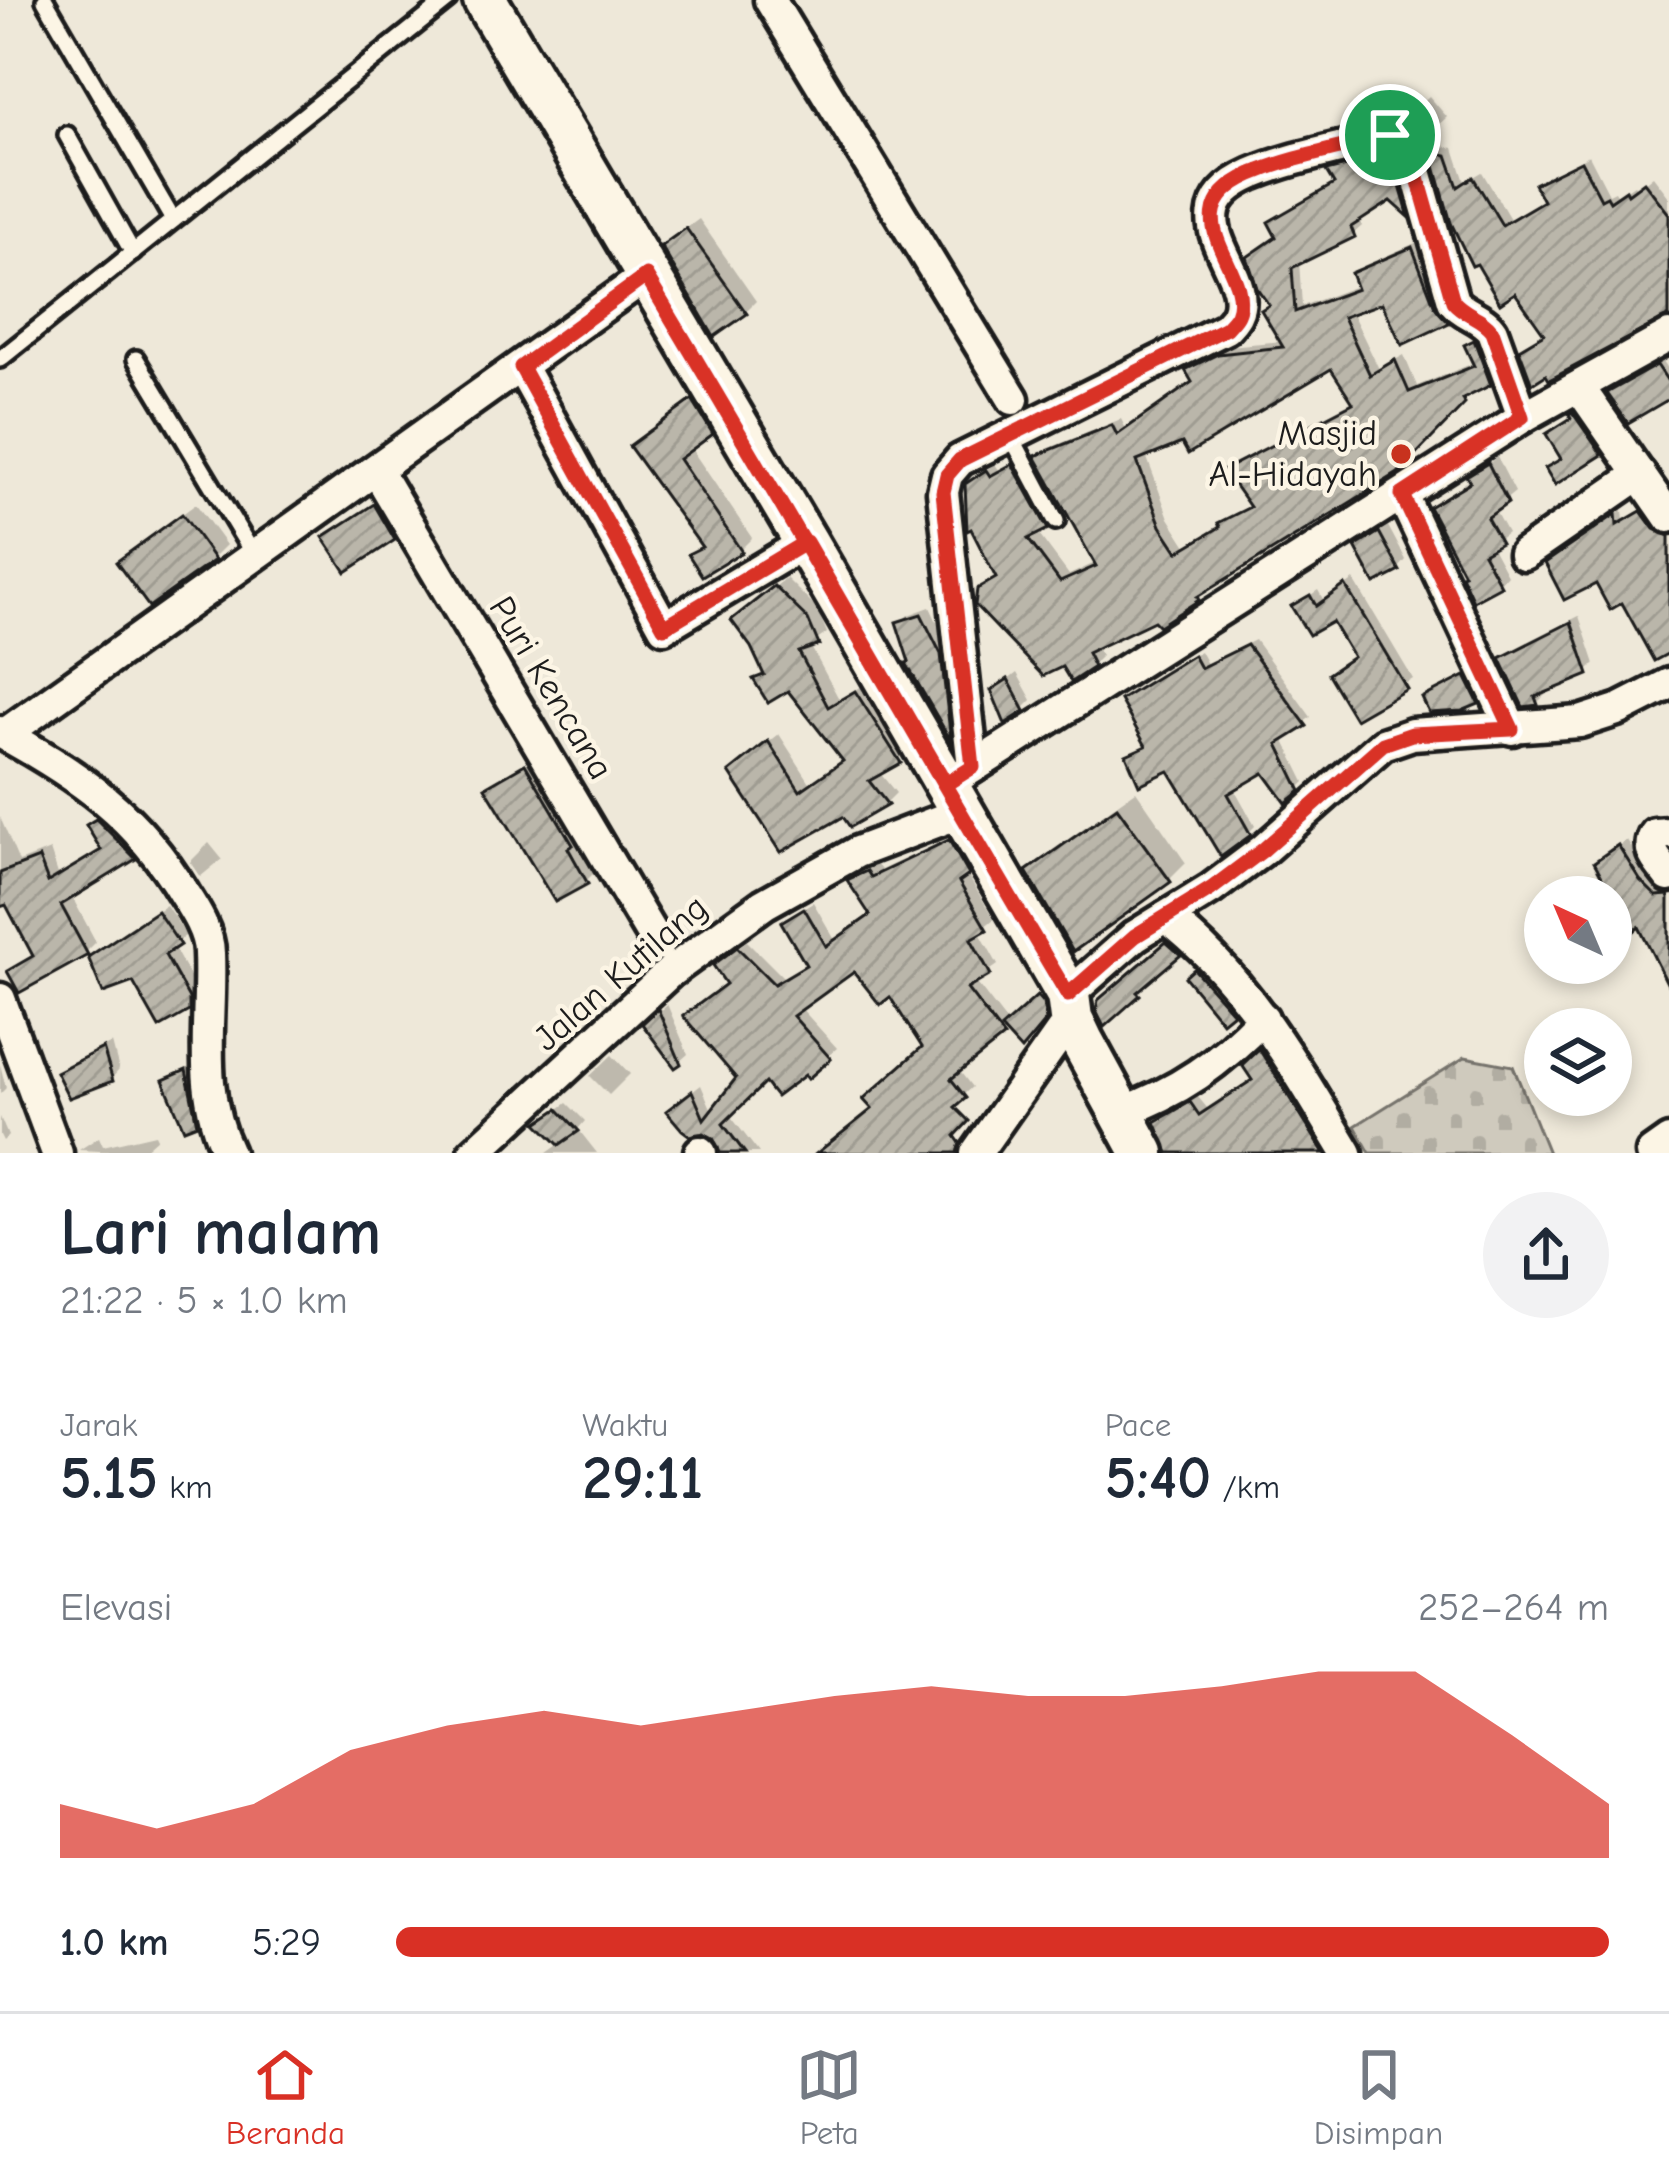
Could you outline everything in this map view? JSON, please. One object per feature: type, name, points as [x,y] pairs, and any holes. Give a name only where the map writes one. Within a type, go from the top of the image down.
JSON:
[{"type":"main road","points":[[484,0],[806,542],[960,788],[1143,1153]]},
{"type":"street","points":[[770,0],[1012,399]]},
{"type":"street","points":[[960,788],[943,492],[947,475],[960,460],[1226,328],[1239,312],[1239,294],[1212,216],[1226,193],[1250,175],[1390,135],[1408,143],[1453,301],[1492,331],[1522,417]]},
{"type":"street","points":[[228,1153],[207,1084],[210,947],[197,915],[138,829],[111,802],[3,733],[646,276]]},
{"type":"street","name":"Jalan Kutilang","points":[[474,1153],[670,972],[764,904],[960,788],[1522,417],[1669,336]]},
{"type":"street","points":[[521,367],[664,627],[806,542]]},
{"type":"street","points":[[1579,387],[1669,517]]},
{"type":"street","name":"Puri Kencana","points":[[377,471],[658,945]]},
{"type":"street","points":[[1524,554],[1640,475]]},
{"type":"street","points":[[1402,495],[1512,729]]},
{"type":"street","points":[[976,1153],[1079,1031],[1135,936],[1181,928],[1383,744],[1412,734],[1580,722],[1620,710],[1669,684]]},
{"type":"street","points":[[1669,833],[1654,834],[1650,850],[1669,876]]},
{"type":"street","points":[[1181,928],[1263,1018],[1348,1153]]},
{"type":"street","points":[[0,999],[57,1153]]},
{"type":"street","points":[[1120,1113],[1163,1098],[1199,1077],[1263,1018]]},
{"type":"street","points":[[1652,1153],[1669,1141]]},
{"type":"lane","points":[[45,0],[173,220]]},
{"type":"lane","points":[[0,359],[448,0]]},
{"type":"lane","points":[[67,135],[133,253]]},
{"type":"lane","points":[[136,359],[255,556]]},
{"type":"lane","points":[[1010,434],[1056,521]]},
{"type":"green space","points":[[1465,1057],[1513,1066],[1524,1093],[1524,1116],[1533,1116],[1548,1153],[1370,1153],[1355,1126]]},
{"type":"building","points":[[1431,152],[1447,155],[1458,187],[1473,177],[1502,225],[1543,201],[1534,184],[1581,161],[1601,199],[1607,196],[1610,201],[1626,190],[1628,194],[1644,182],[1669,214],[1669,316],[1549,380],[1546,375],[1532,384],[1519,349],[1544,334],[1515,293],[1500,303],[1477,264],[1472,266],[1451,223]]},
{"type":"building","points":[[1391,155],[1409,217],[1391,201],[1351,227],[1355,237],[1292,268],[1295,312],[1357,289],[1351,273],[1412,247],[1435,307],[1449,323],[1402,345],[1382,303],[1343,317],[1370,375],[1395,360],[1409,392],[1474,366],[1464,345],[1474,340],[1491,385],[1463,399],[1465,404],[1398,473],[1197,597],[1159,626],[1154,621],[1087,653],[1094,667],[1071,682],[1062,667],[1043,676],[975,605],[977,589],[996,578],[971,529],[967,531],[965,484],[986,470],[990,476],[1012,464],[1048,529],[1028,539],[1060,582],[1096,566],[1035,456],[1112,425],[1117,435],[1192,382],[1185,370],[1218,354],[1283,347],[1261,310],[1269,305],[1257,288],[1247,257],[1276,237],[1268,222],[1334,184],[1326,171]],"holes":[[[1331,369],[1353,403],[1224,470],[1250,507],[1178,552],[1161,526],[1137,461],[1182,443],[1188,454]]]},
{"type":"building","points":[[686,228],[747,314],[714,337],[661,246]]},
{"type":"building","points":[[1657,365],[1669,383],[1669,399],[1628,423],[1607,393]]},
{"type":"building","points":[[692,400],[713,434],[679,459],[742,552],[702,576],[688,554],[702,547],[629,446]]},
{"type":"building","points":[[1572,412],[1602,455],[1555,485],[1545,468],[1561,459],[1546,434],[1571,418]]},
{"type":"building","points":[[1488,463],[1508,503],[1487,518],[1501,543],[1483,553],[1501,586],[1473,601],[1429,507],[1470,482],[1466,476]]},
{"type":"building","points":[[374,504],[395,540],[346,572],[323,537]]},
{"type":"building","points":[[1641,511],[1654,529],[1669,536],[1669,653],[1654,661],[1622,603],[1610,610],[1596,584],[1564,600],[1545,563],[1616,514],[1617,525]]},
{"type":"building","points":[[182,514],[215,560],[149,607],[116,562]]},
{"type":"building","points":[[1379,532],[1400,571],[1375,584],[1355,547]]},
{"type":"building","points":[[1345,585],[1407,689],[1355,719],[1328,674],[1353,657],[1332,622],[1309,635],[1291,606],[1310,595],[1316,606]]},
{"type":"building","points":[[774,586],[808,619],[819,645],[799,652],[828,707],[855,691],[901,763],[869,781],[888,805],[850,827],[843,817],[781,852],[729,772],[768,741],[800,791],[843,761],[788,691],[768,703],[753,679],[764,675],[731,620]]},
{"type":"building","points":[[921,614],[941,654],[951,741],[906,663],[896,622]]},
{"type":"building","points":[[1571,622],[1589,675],[1535,697],[1538,705],[1523,707],[1500,658]]},
{"type":"building","points":[[1247,645],[1307,726],[1278,744],[1301,791],[1286,803],[1264,773],[1228,794],[1251,835],[1221,857],[1169,771],[1139,785],[1126,755],[1146,746],[1120,700],[1193,655],[1200,668]]},
{"type":"building","points":[[1465,676],[1479,704],[1462,711],[1429,713],[1422,698]]},
{"type":"building","points":[[1008,679],[1025,711],[1005,724],[991,690]]},
{"type":"building","points":[[525,764],[573,845],[568,848],[588,884],[555,902],[485,787]]},
{"type":"building","points":[[1117,807],[1171,882],[1073,952],[1026,871]]},
{"type":"building","points":[[96,819],[136,859],[61,905],[88,955],[19,993],[7,971],[33,956],[6,905],[0,907],[0,873],[39,858],[48,882],[101,850],[86,825]]},
{"type":"building","points":[[949,840],[969,875],[959,882],[987,930],[971,939],[991,975],[967,989],[1004,1037],[951,1079],[966,1098],[955,1107],[969,1121],[955,1136],[960,1143],[957,1153],[817,1153],[872,1109],[863,1099],[922,1047],[890,997],[880,1005],[854,972],[793,1016],[831,1059],[776,1097],[765,1083],[723,1124],[745,1153],[720,1153],[713,1138],[704,1133],[690,1136],[682,1130],[666,1111],[692,1091],[704,1119],[736,1078],[683,1016],[726,984],[713,965],[737,947],[774,984],[806,965],[781,922],[804,908],[826,946],[870,915],[847,880],[867,871],[871,877]]},
{"type":"building","points":[[1618,845],[1656,896],[1669,895],[1669,987],[1639,927],[1632,933],[1632,876],[1601,876],[1594,862]]},
{"type":"building","points":[[157,911],[180,945],[165,955],[189,998],[189,1011],[159,1028],[133,982],[103,993],[88,957]]},
{"type":"building","points":[[1166,942],[1181,955],[1104,1027],[1096,1011],[1098,1000]]},
{"type":"building","points":[[1194,969],[1233,1013],[1222,1022],[1185,977]]},
{"type":"building","points":[[1037,996],[1046,1020],[1021,1050],[1001,1028]]},
{"type":"building","points":[[658,1009],[681,1064],[675,1068],[642,1024]]},
{"type":"building","points":[[103,1048],[113,1081],[69,1098],[56,1072]]},
{"type":"building","points":[[1259,1049],[1324,1153],[1168,1153],[1155,1122],[1190,1102],[1199,1115],[1252,1080],[1242,1065]]},
{"type":"building","points":[[186,1070],[197,1124],[184,1129],[163,1080]]},
{"type":"building","points":[[558,1109],[579,1131],[559,1145],[537,1123]]},
{"type":"place","name":"Masjid Al-Hidayah","points":[[1401,454]]},
{"type":"route","points":[[1390,135],[1250,175],[1226,193],[1212,216],[1239,294],[1239,312],[1226,328],[960,460],[947,475],[943,492],[973,767],[946,784],[806,542],[664,627],[521,367],[646,276],[806,542],[1068,995],[1135,936],[1263,850],[1383,744],[1412,734],[1512,729],[1402,495],[1522,417],[1492,331],[1453,301],[1408,143],[1390,135]]}]
